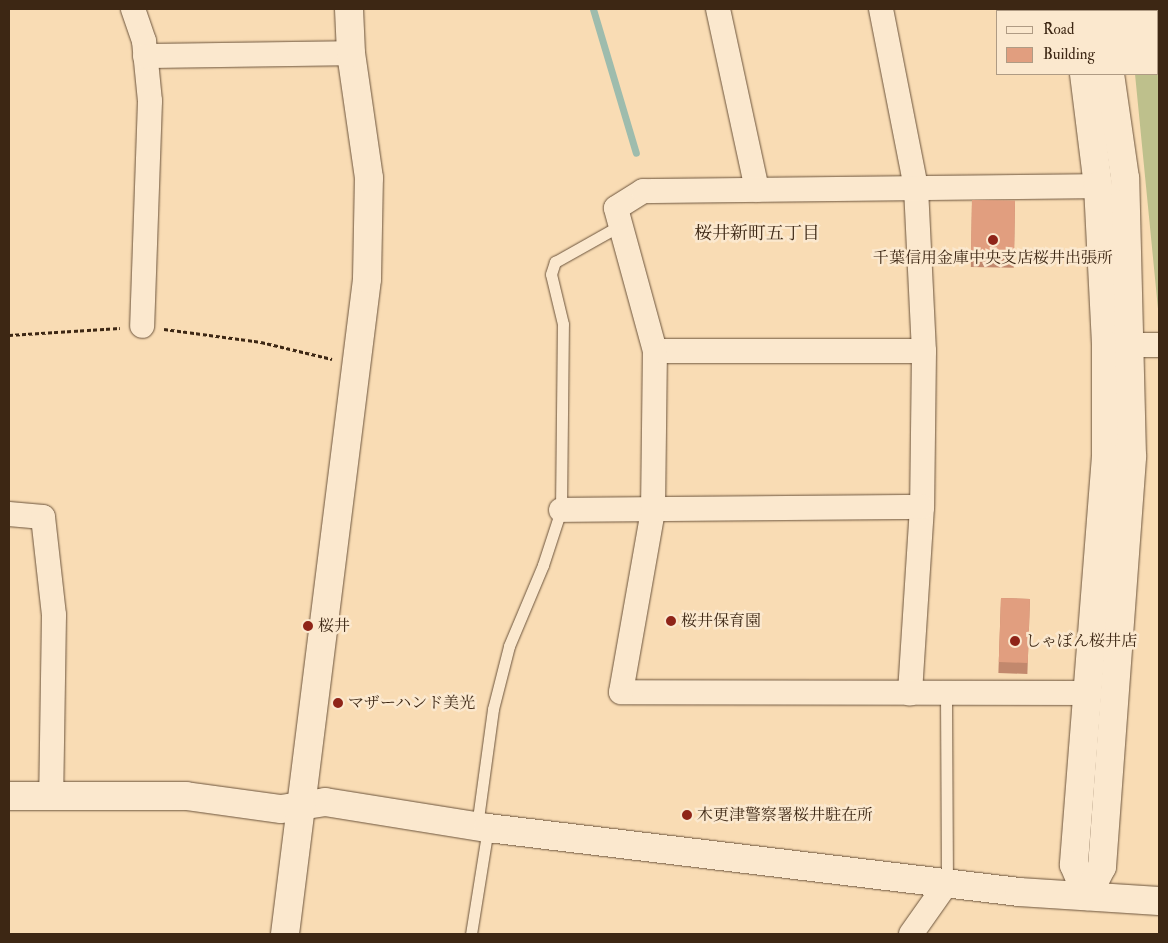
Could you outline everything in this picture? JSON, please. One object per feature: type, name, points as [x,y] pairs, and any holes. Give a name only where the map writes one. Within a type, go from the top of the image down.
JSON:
[{"type":"street","points":[[133,9],[145,56],[150,101],[142,326]]},
{"type":"street","points":[[285,934],[367,279],[369,178],[352,54],[349,9]]},
{"type":"street","points":[[718,9],[756,190]]},
{"type":"street","points":[[881,9],[916,188],[924,351],[922,507],[910,694]]},
{"type":"street","points":[[145,56],[352,54]]},
{"type":"street","points":[[1084,75],[1132,456],[1102,867],[1087,896]]},
{"type":"street","points":[[1087,896],[1074,865],[1106,456],[1119,345],[1124,178],[1110,75]]},
{"type":"street","points":[[1086,693],[621,692],[653,511],[655,351],[616,208],[643,191],[1098,186]]},
{"type":"street","points":[[1119,345],[1159,345]]},
{"type":"street","points":[[655,351],[924,351]]},
{"type":"street","points":[[561,510],[653,511],[922,507]]},
{"type":"street","points":[[9,514],[43,517],[54,614],[51,796]]},
{"type":"street","points":[[9,796],[186,796],[281,809],[325,802],[482,827],[947,883],[1159,901]]},
{"type":"street","points":[[911,934],[947,883]]},
{"type":"lane","points":[[471,934],[493,709],[509,646],[543,565],[561,510],[563,324],[551,274],[555,262],[621,225]]},
{"type":"lane","points":[[946,694],[947,883]]},
{"type":"path","points":[[9,336],[142,326],[261,342],[342,362]]},
{"type":"green space","points":[[1122,9],[1159,9],[1159,319],[1135,75],[1158,75],[1158,10]]},
{"type":"building","name":"千葉信用金庫中央支店桜井出張所","points":[[972,200],[1015,201],[1014,257],[971,256]]},
{"type":"building","name":"しゃぼん桜井店","points":[[1001,598],[1030,599],[1028,663],[999,662]]},
{"type":"waterway","points":[[593,9],[636,153]]},
{"type":"place","name":"千葉信用金庫中央支店桜井出張所","points":[[993,240]]},
{"type":"place","name":"桜井保育園","points":[[671,621]]},
{"type":"place","name":"桜井","points":[[308,626]]},
{"type":"place","name":"しゃぼん桜井店","points":[[1015,641]]},
{"type":"place","name":"マザーハンド美光","points":[[338,703]]},
{"type":"place","name":"木更津警察署桜井駐在所","points":[[687,815]]},
{"type":"district","name":"桜井新町五丁目","points":[[757,234]]}]
